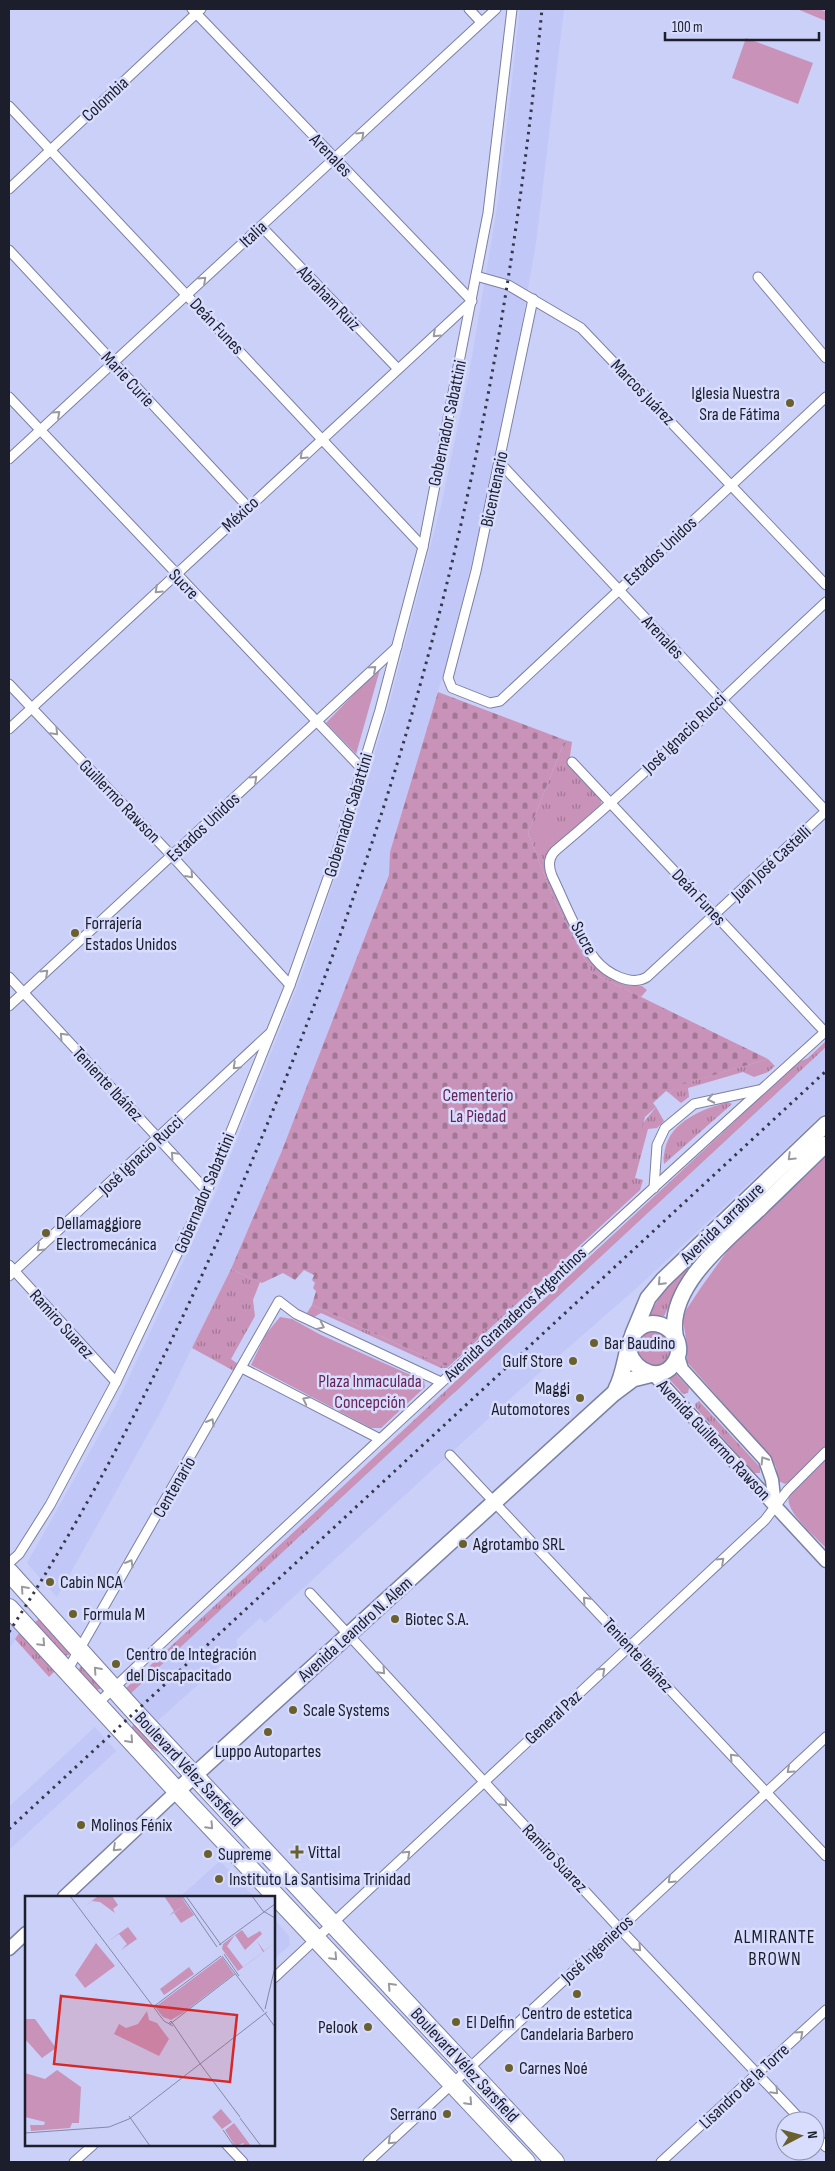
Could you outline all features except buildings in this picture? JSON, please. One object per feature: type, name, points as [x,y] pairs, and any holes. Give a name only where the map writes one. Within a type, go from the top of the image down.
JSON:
[{"type":"highway","name":"Boulevard Vélez Sarsfield","points":[[9,1572],[113,1689],[555,2162]]},
{"type":"highway","name":"Boulevard Vélez Sarsfield","points":[[9,1608],[177,1791],[526,2162]]},
{"type":"main road","name":"Avenida Larrabure","points":[[634,1334],[648,1298],[663,1280],[825,1129]]},
{"type":"main road","name":"Avenida Larrabure","points":[[674,1334],[674,1318],[678,1302],[706,1261],[826,1144]]},
{"type":"main road","points":[[613,1394],[622,1377],[634,1334],[642,1326],[654,1323],[666,1326],[674,1334],[679,1345],[678,1356],[667,1370],[653,1374],[640,1370],[631,1359],[629,1352]]},
{"type":"main road","name":"Avenida Guillermo Rawson","points":[[678,1356],[682,1368],[765,1460],[772,1480],[775,1506]]},
{"type":"main road","name":"Avenida Guillermo Rawson","points":[[653,1374],[826,1561]]},
{"type":"main road","name":"Avenida Leandro N. Alem","points":[[65,1896],[194,1775],[613,1394],[633,1379],[653,1374]]},
{"type":"main road","points":[[9,1949],[25,1934]]},
{"type":"street","points":[[469,9],[481,22]]},
{"type":"street","name":"Italia","points":[[9,459],[496,9]]},
{"type":"street","name":"Gobernador Sabattini","points":[[9,1563],[19,1554],[50,1505],[116,1382],[207,1191],[290,985],[335,858],[398,646],[423,547],[472,301],[494,175],[512,9]]},
{"type":"street","name":"Colombia","points":[[9,189],[196,10]]},
{"type":"street","name":"Arenales","points":[[196,10],[335,159],[472,301]]},
{"type":"street","name":"Deán Funes","points":[[9,106],[423,547]]},
{"type":"street","name":"Abraham Ruiz","points":[[261,226],[398,369]]},
{"type":"street","name":"Marie Curie","points":[[9,250],[248,507]]},
{"type":"street","name":"Marcos Juárez","points":[[476,276],[498,281],[533,299],[581,328],[732,484],[826,585]]},
{"type":"street","points":[[758,277],[826,358]]},
{"type":"street","name":"Bicentenario","points":[[493,703],[452,688],[448,678],[476,571],[533,299]]},
{"type":"street","name":"México","points":[[9,729],[472,301]]},
{"type":"street","name":"Sucre","points":[[9,397],[175,575],[362,769]]},
{"type":"street","name":"Estados Unidos","points":[[493,703],[500,701],[826,397]]},
{"type":"street","name":"Arenales","points":[[500,463],[826,811]]},
{"type":"street","name":"José Ignacio Rucci","points":[[549,867],[552,854],[611,804],[721,698],[826,602]]},
{"type":"street","name":"Estados Unidos","points":[[9,1006],[398,646]]},
{"type":"street","name":"Guillermo Rawson","points":[[9,684],[172,856],[290,985]]},
{"type":"street","name":"Deán Funes","points":[[572,762],[825,1032]]},
{"type":"street","name":"Juan José Castelli","points":[[643,979],[826,811]]},
{"type":"street","name":"Sucre","points":[[549,867],[585,942],[598,962],[626,980],[643,979]]},
{"type":"street","name":"Teniente Ibáñez","points":[[9,977],[207,1191]]},
{"type":"street","name":"José Ignacio Rucci","points":[[11,1271],[159,1139],[271,1032]]},
{"type":"street","name":"Avenida Granaderos Argentinos","points":[[97,1704],[380,1438],[759,1090],[825,1032]]},
{"type":"street","points":[[654,1188],[657,1145],[665,1128],[694,1104],[759,1090]]},
{"type":"street","name":"Ramiro Suarez","points":[[11,1271],[116,1382]]},
{"type":"street","name":"Centenario","points":[[67,1671],[80,1652],[279,1301],[296,1314],[442,1382]]},
{"type":"street","points":[[242,1368],[380,1438]]},
{"type":"street","name":"General Paz","points":[[275,1977],[765,1520],[790,1487],[826,1452]]},
{"type":"street","name":"Teniente Ibáñez","points":[[450,1455],[826,1856]]},
{"type":"street","name":"Ramiro Suarez","points":[[310,1593],[619,1928],[793,2111]]},
{"type":"street","name":"José Ingenieros","points":[[368,2162],[826,1737]]},
{"type":"street","name":"Lisandro de la Torre","points":[[661,2162],[826,2010]]},
{"type":"street","points":[[74,2162],[92,2146]]},
{"type":"street","points":[[228,2146],[243,2162]]},
{"type":"shaded area","points":[[520,9],[564,9],[536,243],[511,385],[484,513],[448,658],[390,852],[389,875],[281,1153],[231,1269],[161,1411],[57,1597],[27,1563],[115,1407],[217,1190],[303,972],[353,825],[387,713],[441,506],[469,374],[499,196]]},
{"type":"shaded area","points":[[826,1047],[826,1111],[640,1285],[522,1388],[265,1623],[260,1618],[236,1640],[239,1648],[154,1724],[128,1696]]},
{"type":"shaded area","points":[[9,1615],[22,1629],[9,1649]]},
{"type":"shaded area","points":[[95,1727],[116,1751],[9,1850],[9,1807]]},
{"type":"shaded area","name":"Instituto La Santisima Trinidad","points":[[220,1861],[253,1896],[181,1896]]},
{"type":"shaded area","name":"Instituto La Santisima Trinidad","points":[[275,1920],[289,1936],[290,1945],[275,1958]]},
{"type":"green space","points":[[797,9],[820,9],[826,12],[826,21]]},
{"type":"green space","points":[[746,38],[813,63],[798,104],[732,78]]},
{"type":"green space","points":[[381,666],[356,754],[326,723]]},
{"type":"green space","name":"Cementerio La Piedad","points":[[438,692],[565,740],[528,833],[555,902],[592,973],[768,1059],[680,1085],[669,1093],[666,1091],[653,1103],[656,1107],[645,1117],[626,1196],[446,1366],[312,1305],[316,1291],[313,1288],[315,1283],[312,1280],[314,1275],[304,1270],[295,1280],[283,1273],[262,1283],[231,1269],[281,1153],[389,875],[390,852]]},
{"type":"green space","points":[[565,740],[572,742],[569,763],[601,799],[601,804],[548,852],[545,860],[545,870],[591,962],[606,974],[630,986],[642,986],[647,990],[641,997],[592,973],[555,902],[528,833]]},
{"type":"green space","points":[[544,817],[557,831],[542,844],[529,830]]},
{"type":"green space","points":[[826,1041],[826,1047],[128,1696],[125,1689],[799,1062],[808,1058]]},
{"type":"green space","points":[[768,1059],[775,1066],[768,1072],[754,1077],[743,1072],[688,1088],[689,1097],[681,1103],[669,1093],[679,1085]]},
{"type":"green space","points":[[791,1069],[796,1075],[454,1393],[449,1388]]},
{"type":"green space","points":[[728,1102],[732,1104],[664,1164],[664,1153],[668,1139],[681,1124],[708,1108]]},
{"type":"green space","points":[[656,1107],[664,1121],[657,1128],[648,1129],[635,1178],[643,1180],[640,1190],[447,1368],[441,1368],[321,1313],[314,1317],[307,1313],[312,1305],[446,1366]]},
{"type":"green space","points":[[812,1143],[680,1285],[664,1316],[649,1315],[665,1288]]},
{"type":"green space","points":[[826,1157],[826,1447],[785,1484],[778,1481],[776,1467],[771,1458],[687,1362],[687,1345],[683,1320],[686,1310],[728,1250],[818,1161]]},
{"type":"green space","points":[[231,1269],[260,1282],[253,1300],[255,1316],[231,1359],[238,1364],[234,1371],[192,1348]]},
{"type":"green space","name":"Plaza Inmaculada Concepción","points":[[280,1317],[292,1319],[321,1335],[424,1381],[425,1387],[381,1428],[371,1428],[251,1365],[266,1334]]},
{"type":"green space","points":[[654,1332],[661,1333],[666,1337],[670,1342],[670,1356],[666,1361],[661,1365],[654,1366],[647,1365],[642,1361],[638,1356],[637,1349],[638,1342],[642,1337],[647,1333]]},
{"type":"green space","points":[[675,1373],[689,1388],[688,1393],[683,1394],[670,1380],[669,1377]]},
{"type":"green space","points":[[699,1401],[760,1467],[760,1473],[754,1473],[696,1408],[695,1404]]},
{"type":"green space","points":[[826,1458],[826,1548],[796,1517],[791,1509],[789,1497],[805,1477]]},
{"type":"green space","points":[[40,1618],[70,1652],[69,1655],[64,1656],[34,1623]]},
{"type":"green space","points":[[22,1629],[56,1670],[49,1677],[15,1639]]},
{"type":"green space","points":[[83,1666],[102,1686],[100,1689],[96,1690],[78,1672],[80,1667]]},
{"type":"green space","points":[[134,1723],[161,1753],[148,1747],[131,1729]]},
{"type":"railway","points":[[9,1632],[84,1508],[119,1444],[184,1315],[243,1182],[294,1059],[376,831],[412,715],[449,576],[484,416],[512,254],[542,9]]},
{"type":"railway","points":[[9,1829],[826,1071]]},
{"type":"place","name":"Iglesia Nuestra Sra de Fátima","points":[[790,403]]},
{"type":"place","name":"Forrajería Estados Unidos","points":[[75,933]]},
{"type":"place","name":"Dellamaggiore Electromecánica","points":[[46,1233]]},
{"type":"place","name":"Bar Baudino","points":[[594,1343]]},
{"type":"place","name":"Gulf Store","points":[[573,1361]]},
{"type":"place","name":"Maggi Automotores","points":[[580,1398]]},
{"type":"place","name":"Agrotambo SRL","points":[[463,1544]]},
{"type":"place","name":"Cabin NCA","points":[[50,1582]]},
{"type":"place","name":"Formula M","points":[[73,1614]]},
{"type":"place","name":"Biotec S.A.","points":[[395,1619]]},
{"type":"place","name":"Centro de Integración del Discapacitado","points":[[116,1664]]},
{"type":"place","name":"Scale Systems","points":[[293,1710]]},
{"type":"place","name":"Luppo Autopartes","points":[[268,1732]]},
{"type":"place","name":"Molinos Fénix","points":[[81,1825]]},
{"type":"place","name":"Vittal","points":[[297,1852]]},
{"type":"place","name":"Supreme","points":[[208,1854]]},
{"type":"place","name":"Instituto La Santisima Trinidad","points":[[219,1879]]},
{"type":"place","name":"Centro de estetica Candelaria Barbero","points":[[577,1994]]},
{"type":"place","name":"El Delfin","points":[[456,2022]]},
{"type":"place","name":"Pelook","points":[[368,2027]]},
{"type":"place","name":"Carnes Noé","points":[[509,2068]]},
{"type":"place","name":"Serrano","points":[[447,2114]]},
{"type":"district","name":"ALMIRANTE BROWN","points":[[775,1947]]}]
